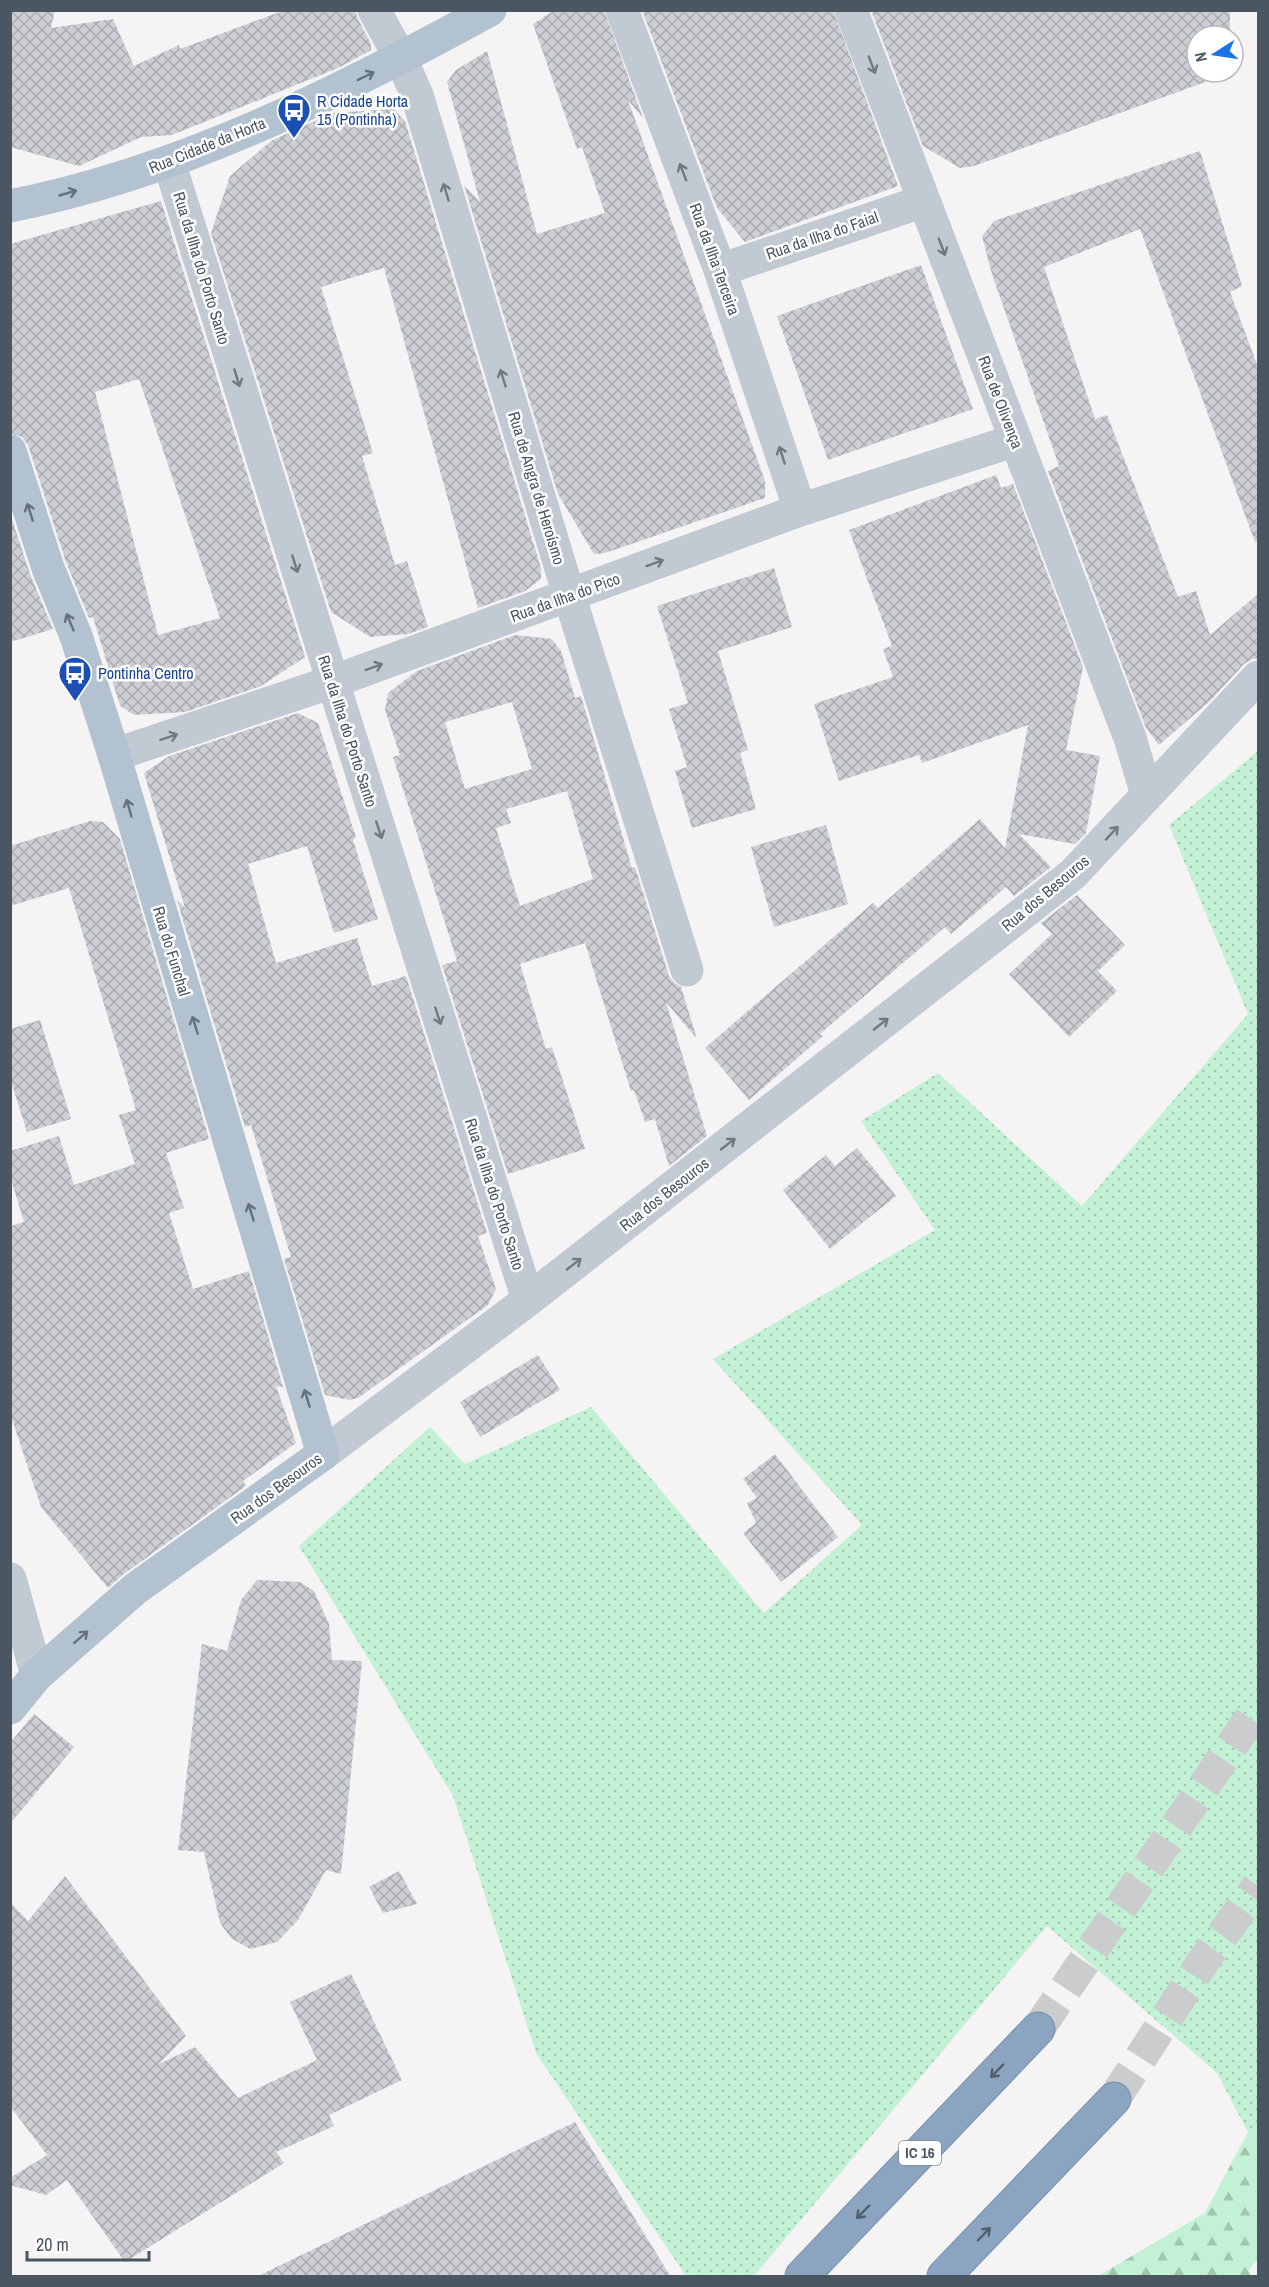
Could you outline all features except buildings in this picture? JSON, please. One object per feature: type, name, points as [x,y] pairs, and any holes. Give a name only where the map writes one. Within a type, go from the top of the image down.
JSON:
[{"type":"highway","name":"IC 16","points":[[802,2277],[1038,2029]]},
{"type":"highway","points":[[944,2277],[1114,2099]]},
{"type":"main road","name":"Rua Cidade da Horta","points":[[10,206],[61,195],[169,162],[322,98],[490,10]]},
{"type":"main road","name":"Rua do Funchal","points":[[10,451],[48,568],[76,636],[114,755],[323,1454]]},
{"type":"main road","name":"Rua dos Besouros","points":[[10,1708],[37,1675],[135,1589],[323,1454]]},
{"type":"street","name":"Rua de Angra de Heroísmo","points":[[374,10],[401,58],[417,95],[569,595],[687,970]]},
{"type":"street","name":"Rua da Ilha Terceira","points":[[622,10],[720,270],[800,510]]},
{"type":"street","name":"Rua de Olivença","points":[[851,10],[1130,738],[1147,795]]},
{"type":"street","name":"Rua da Ilha do Porto Santo","points":[[169,162],[528,1300]]},
{"type":"street","name":"Rua da Ilha do Faial","points":[[720,270],[924,201]]},
{"type":"street","name":"Rua da Ilha do Pico","points":[[114,755],[332,682],[800,510],[1016,440]]},
{"type":"street","name":"Rua dos Besouros","points":[[323,1454],[528,1300],[1073,874],[1258,677]]},
{"type":"street","points":[[10,1579],[37,1675]]},
{"type":"green space","points":[[1258,751],[1258,2122],[1248,2132],[1217,2073],[1047,1926],[754,2276],[686,2276],[536,2053],[453,1796],[299,1546],[430,1427],[465,1464],[591,1407],[764,1613],[862,1525],[713,1359],[935,1230],[861,1121],[938,1073],[1082,1206],[1248,1014],[1169,825]]},
{"type":"green space","points":[[1258,2122],[1258,2259],[1249,2270],[1252,2276],[1098,2276],[1205,2213],[1248,2132]]},
{"type":"tunnel","points":[[1038,2029],[1258,1707]]},
{"type":"tunnel","points":[[1114,2099],[1202,1963],[1258,1886]]},
{"type":"place","name":"R Cidade Horta 15 (Pontinha)","points":[[294,139]]},
{"type":"place","name":"Pontinha Centro","points":[[75,702]]}]
